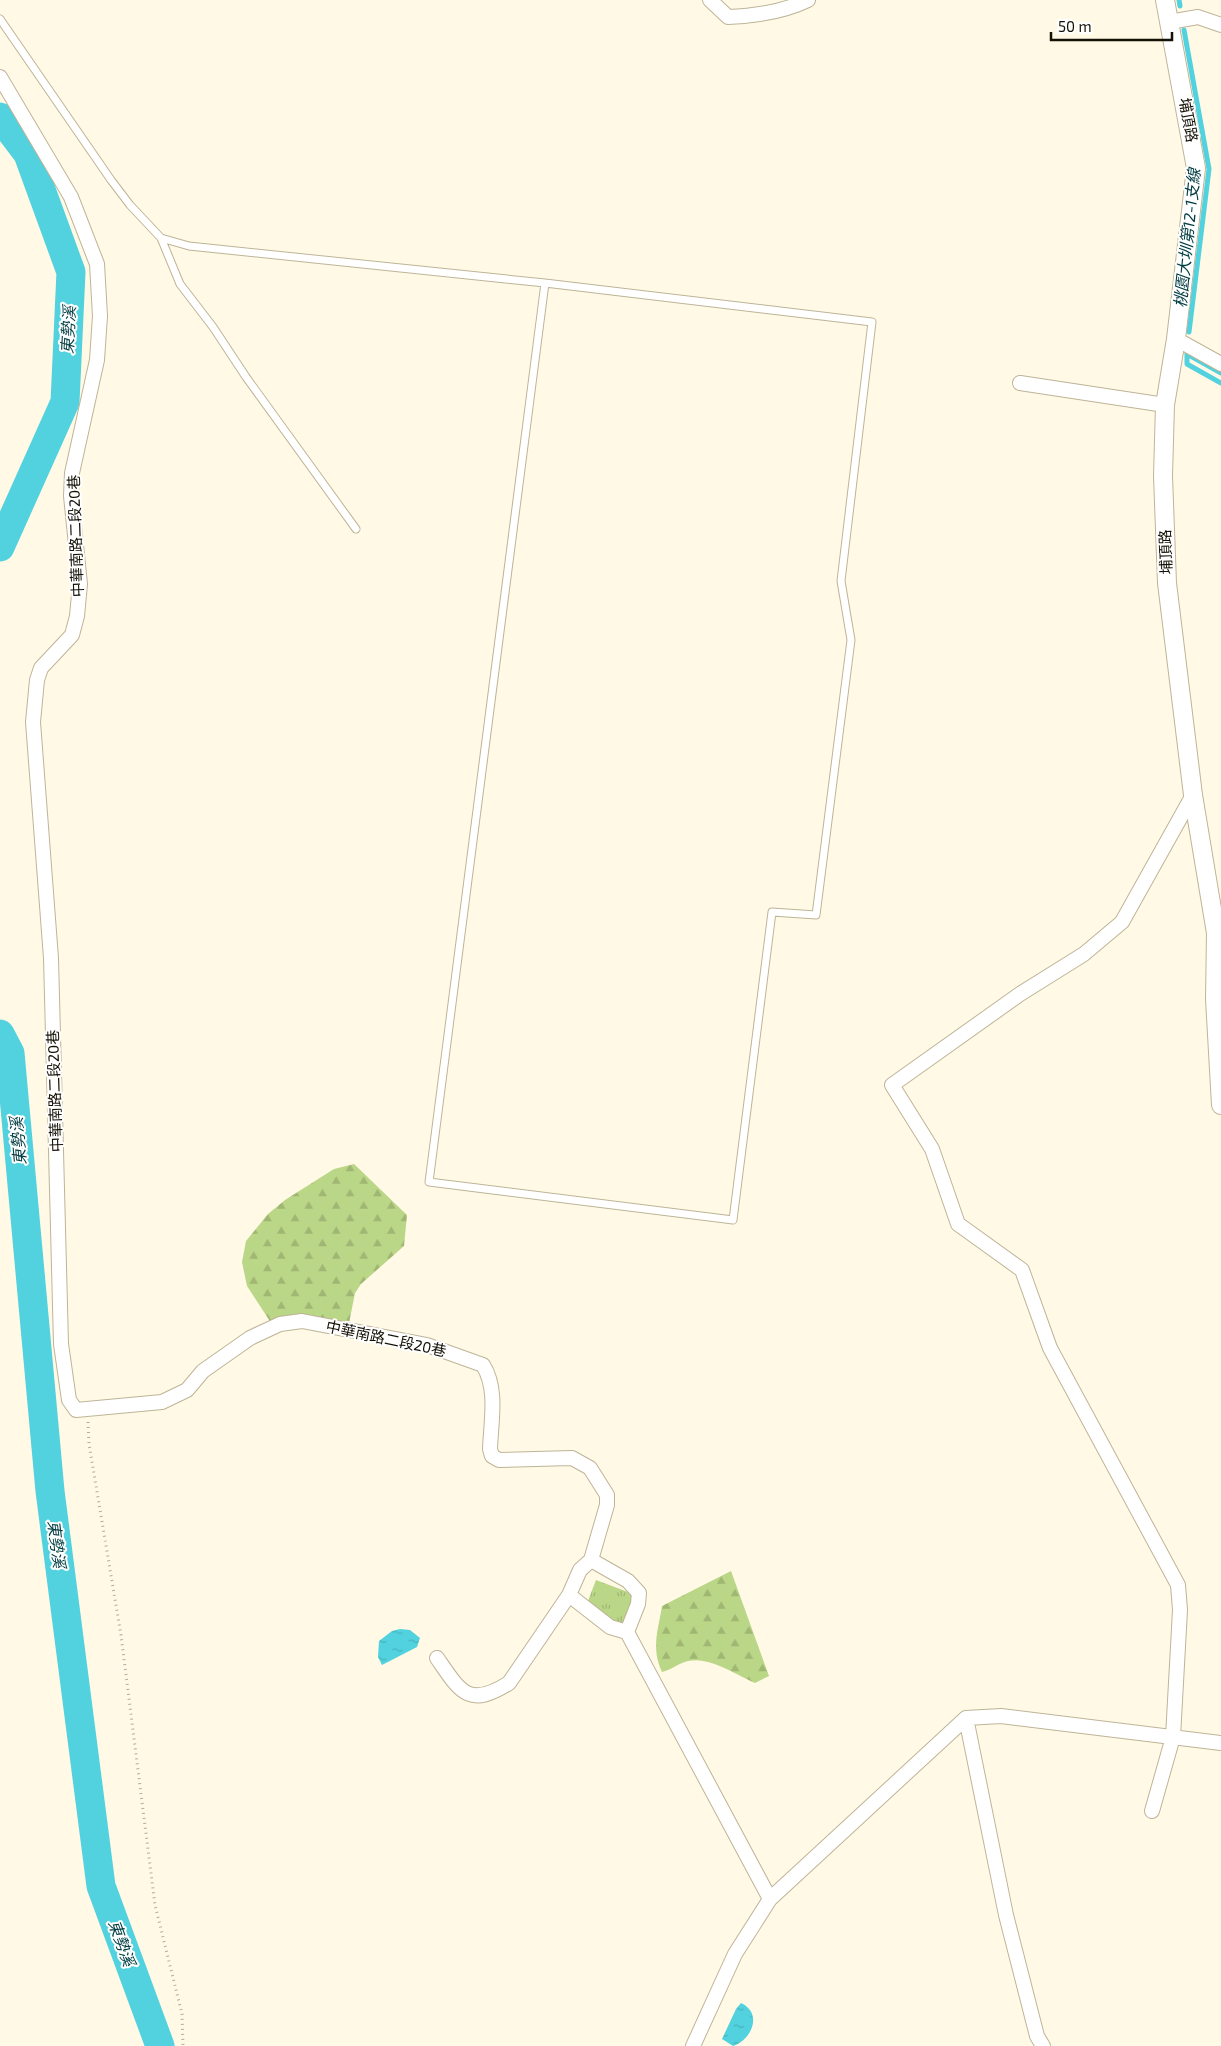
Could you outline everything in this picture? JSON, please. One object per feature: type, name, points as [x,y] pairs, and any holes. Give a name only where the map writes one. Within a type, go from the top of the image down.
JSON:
[{"type":"street","points":[[710,0],[728,17],[764,14],[792,8],[808,0]]},
{"type":"street","name":"埔頂路","points":[[1165,0],[1196,168],[1176,339],[1165,405],[1163,476],[1167,583],[1192,795],[1216,933],[1215,999],[1221,1105]]},
{"type":"street","points":[[1170,22],[1198,17],[1221,25]]},
{"type":"street","name":"中華南路二段20巷","points":[[0,78],[70,197],[97,264],[100,316],[97,360],[72,473],[71,496],[80,584],[77,616],[72,636],[41,668],[37,680],[33,722],[51,958],[61,1344],[69,1400],[76,1410],[162,1402],[187,1390],[203,1371],[250,1338],[280,1324],[302,1321],[427,1345],[483,1364],[490,1376],[492,1394],[490,1449],[492,1456],[499,1460],[572,1458],[590,1468],[607,1495],[607,1505],[591,1560]]},
{"type":"street","points":[[1176,339],[1221,364]]},
{"type":"street","points":[[1020,383],[1165,405]]},
{"type":"street","points":[[1152,1811],[1173,1737],[1180,1610],[1178,1585],[1050,1348],[1022,1270],[958,1224],[932,1149],[892,1085],[1020,994],[1084,954],[1122,922],[1192,795]]},
{"type":"street","points":[[437,1658],[456,1685],[466,1694],[478,1697],[497,1691],[509,1683],[570,1595],[580,1570],[591,1560],[628,1581],[639,1593],[638,1604],[627,1632]]},
{"type":"street","points":[[570,1595],[610,1627],[627,1632],[770,1899]]},
{"type":"street","points":[[693,2046],[735,1954],[770,1899],[966,1718],[1001,1716],[1221,1743]]},
{"type":"street","points":[[966,1718],[1006,1914],[1037,2036],[1043,2046]]},
{"type":"lane","points":[[0,19],[111,180],[130,205],[161,238],[180,284],[213,327],[356,529]]},
{"type":"lane","points":[[161,238],[188,246],[545,283],[872,322],[841,581],[851,640],[816,915],[772,912],[733,1220],[429,1182],[545,283]]},
{"type":"path","points":[[87,1409],[89,1444],[121,1635],[156,1905],[182,2014],[184,2046]]},
{"type":"green space","points":[[354,1164],[407,1215],[404,1246],[361,1284],[355,1293],[348,1328],[307,1324],[275,1329],[247,1286],[242,1262],[246,1241],[268,1214],[285,1200],[334,1169]]},
{"type":"green space","points":[[731,1571],[769,1676],[755,1683],[713,1663],[696,1660],[685,1662],[662,1672],[656,1647],[662,1606]]},
{"type":"green space","points":[[596,1580],[636,1595],[639,1599],[619,1630],[588,1601]]},
{"type":"water","points":[[400,1629],[410,1630],[420,1638],[417,1647],[382,1665],[378,1657],[379,1641],[392,1631]]},
{"type":"water","points":[[741,2003],[748,2007],[752,2013],[752,2026],[745,2038],[733,2046],[722,2039],[736,2009]]},
{"type":"waterway","name":"桃園大圳第12-1支線","points":[[1179,0],[1180,6]]},
{"type":"waterway","name":"桃園大圳第12-1支線","points":[[1184,30],[1209,169],[1189,332]]},
{"type":"waterway","name":"東勢溪","points":[[0,117],[28,154],[71,272],[65,402],[0,547]]},
{"type":"waterway","points":[[1221,373],[1187,354],[1187,364],[1221,383]]},
{"type":"waterway","name":"東勢溪","points":[[0,1034],[10,1053],[50,1491],[101,1886],[160,2046]]}]
